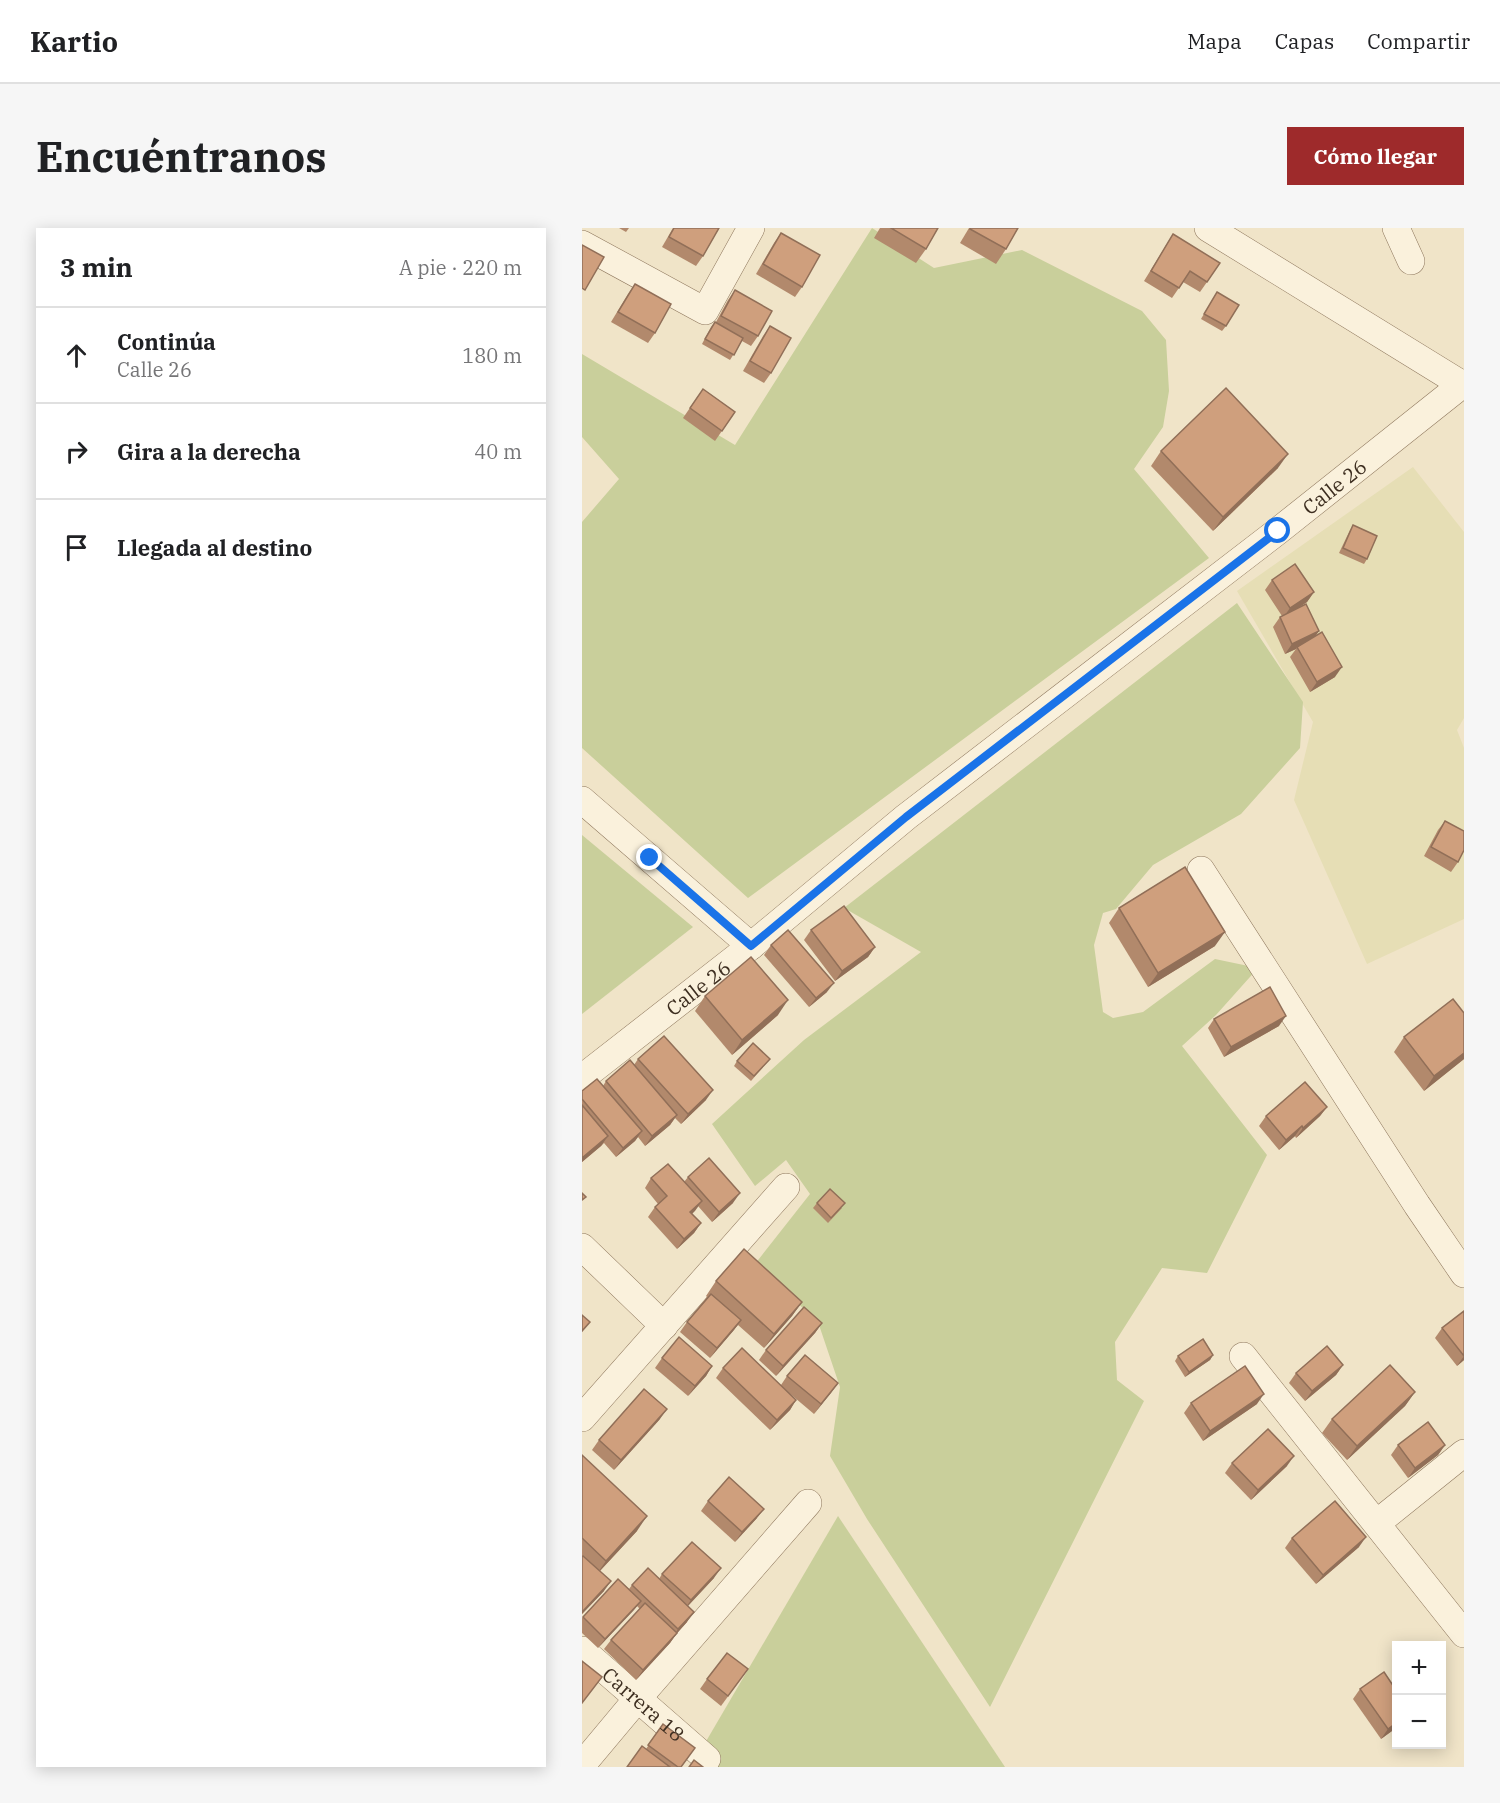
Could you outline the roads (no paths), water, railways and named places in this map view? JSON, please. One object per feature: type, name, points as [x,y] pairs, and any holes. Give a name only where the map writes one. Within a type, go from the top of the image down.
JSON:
[{"type":"street","points":[[582,244],[705,311],[751,228]]},
{"type":"street","points":[[1208,228],[1463,384]]},
{"type":"street","points":[[1396,228],[1411,261]]},
{"type":"street","name":"Calle 26","points":[[582,1078],[751,946],[906,817],[1278,531],[1463,384]]},
{"type":"street","points":[[582,800],[751,946]]},
{"type":"street","points":[[1201,870],[1464,1274]]},
{"type":"street","points":[[582,1418],[786,1187]]},
{"type":"street","points":[[582,1247],[664,1326]]},
{"type":"street","points":[[1243,1356],[1464,1634]]},
{"type":"street","points":[[1377,1523],[1464,1453]]},
{"type":"street","points":[[582,1765],[808,1503]]},
{"type":"street","name":"Carrera 18","points":[[582,1650],[707,1759]]}]
